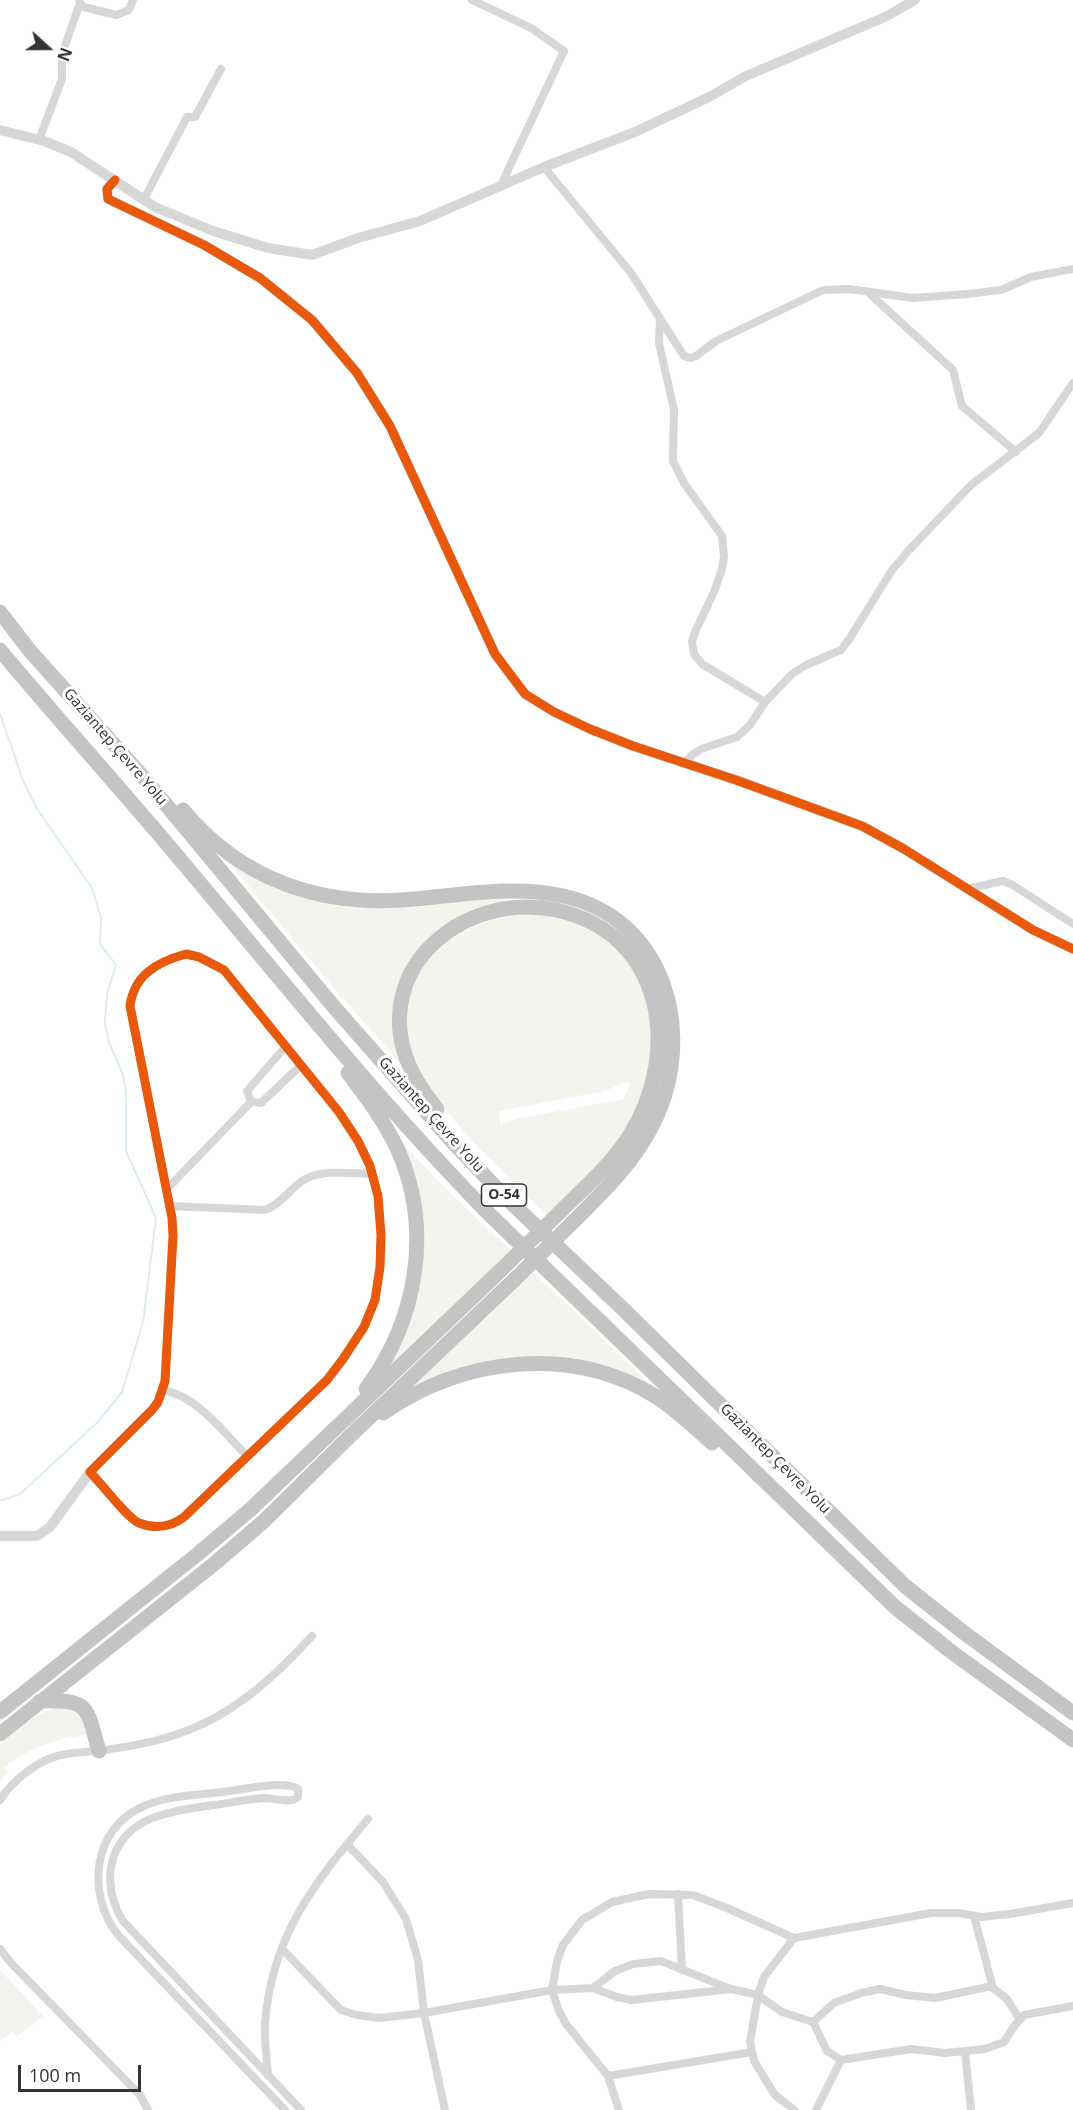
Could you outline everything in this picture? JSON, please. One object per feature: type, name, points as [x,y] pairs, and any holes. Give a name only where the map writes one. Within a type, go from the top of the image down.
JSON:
[{"type":"highway","name":"Gaziantep Çevre Yolu","points":[[0,612],[30,651],[143,777],[334,1007],[451,1140],[503,1195],[587,1274],[905,1586],[1073,1713]]},
{"type":"highway","name":"Gaziantep Çevre Yolu","points":[[0,650],[123,791],[320,1027],[436,1159],[485,1210],[561,1281],[895,1607],[953,1653],[1073,1740]]},
{"type":"highway","points":[[0,1734],[214,1564],[264,1521],[514,1280],[603,1192],[633,1158],[655,1121],[669,1078],[673,1030],[670,1007],[657,968],[639,939],[602,910],[580,900],[547,893],[496,892],[386,902],[333,897],[291,886],[258,873],[223,850],[189,818],[171,796],[143,777]]},
{"type":"highway","points":[[0,1712],[200,1553],[251,1509],[560,1212],[613,1158],[629,1136],[640,1117],[654,1076],[658,1038],[657,1016],[652,995],[646,978],[629,951],[617,939],[581,917],[549,909],[517,907],[496,910],[475,917],[459,926],[427,948],[408,977],[401,996],[398,1017],[400,1037],[414,1079],[503,1195]]},
{"type":"highway","points":[[302,1460],[363,1393],[390,1353],[410,1300],[417,1262],[416,1225],[412,1197],[398,1151],[375,1108],[341,1064],[320,1027]]},
{"type":"highway","points":[[315,1472],[384,1412],[419,1391],[465,1373],[519,1363],[572,1365],[608,1374],[640,1388],[680,1414],[717,1448],[756,1472]]},
{"type":"highway","points":[[40,1701],[64,1700],[78,1704],[87,1710],[99,1750]]},
{"type":"street","points":[[80,2],[84,7],[116,15],[129,10],[133,0]]},
{"type":"street","points":[[472,0],[531,28],[564,51],[500,187]]},
{"type":"street","points":[[0,130],[39,140],[71,152],[155,207],[213,231],[268,248],[312,255],[358,238],[420,221],[544,167],[635,132],[709,97],[746,76],[885,17],[915,0]]},
{"type":"street","points":[[39,140],[62,79],[62,54],[80,2]]},
{"type":"street","points":[[144,199],[187,117],[195,117],[221,69]]},
{"type":"street","points":[[544,167],[631,273],[684,356],[690,358],[716,341],[823,290],[836,288],[913,298],[1001,290],[1031,277],[1073,269]]},
{"type":"street","points":[[115,180],[107,189],[108,198],[204,246],[260,278],[312,320],[357,373],[390,426],[495,654],[525,694],[554,712],[590,729],[862,826],[904,849],[1033,930],[1073,949]]},
{"type":"street","points":[[870,294],[953,370],[962,406],[1016,452]]},
{"type":"street","points":[[660,319],[659,343],[674,410],[673,461],[684,483],[722,536],[724,543],[722,569],[692,642],[694,654],[702,664],[765,702]]},
{"type":"street","points":[[685,764],[701,749],[737,737],[750,725],[765,702],[792,674],[840,650],[850,638],[892,570],[910,549],[971,485],[1039,433],[1073,383]]},
{"type":"street","points":[[966,889],[1003,881],[1073,924]]},
{"type":"street","points":[[0,1536],[38,1536],[50,1527],[90,1472],[152,1410],[163,1390],[167,1370],[173,1236],[130,1006],[137,982],[172,958],[186,954],[199,957],[224,970],[318,1083],[358,1141],[372,1174],[380,1213],[380,1267],[375,1300],[364,1327],[327,1380],[184,1518],[173,1525],[137,1523],[90,1472]]},
{"type":"street","points":[[251,1102],[247,1091],[286,1046]]},
{"type":"street","points":[[251,1102],[261,1103],[302,1065]]},
{"type":"street","points":[[166,1190],[251,1102]]},
{"type":"street","points":[[169,1206],[260,1211],[275,1205],[309,1176],[325,1173],[372,1174]]},
{"type":"street","points":[[163,1390],[181,1395],[194,1403],[248,1457]]},
{"type":"street","points":[[0,1800],[16,1781],[45,1761],[60,1755],[170,1737],[220,1715],[260,1688],[312,1636]]},
{"type":"street","points":[[285,2110],[118,1935],[108,1920],[99,1892],[98,1873],[101,1855],[112,1831],[124,1818],[139,1809],[164,1801],[266,1786],[291,1786],[298,1790],[298,1797],[292,1801],[257,1798],[173,1812],[147,1820],[128,1833],[120,1844],[110,1875],[113,1902],[123,1921],[301,2110]]},
{"type":"street","points":[[268,2075],[265,2025],[271,1982],[286,1936],[307,1896],[368,1819]]},
{"type":"street","points":[[347,1844],[383,1882],[406,1919],[418,1960],[424,2013],[445,2110]]},
{"type":"street","points":[[619,2110],[608,2076],[566,2024],[552,1990],[557,1961],[563,1946],[582,1920],[612,1902],[649,1894],[693,1895],[794,1938],[931,1913],[982,1917],[1073,1903]]},
{"type":"street","points":[[678,1894],[682,1970]]},
{"type":"street","points":[[974,1916],[992,1986],[1007,1999],[1020,2020]]},
{"type":"street","points":[[794,1938],[764,1977],[758,1995],[750,2042],[754,2061],[775,2095],[794,2110]]},
{"type":"street","points":[[0,1949],[140,2095],[148,2110]]},
{"type":"street","points":[[282,1949],[341,2010],[379,2018],[424,2013],[552,1990],[593,1988],[632,2000],[731,1989]]},
{"type":"street","points":[[593,1988],[615,1971],[633,1964],[661,1961],[731,1989],[758,1995],[782,2012],[813,2022],[827,2051],[841,2060],[911,2049],[928,2052],[985,2049],[1004,2042],[1024,2015],[1073,2006]]},
{"type":"street","points":[[813,2022],[834,2003],[880,1989],[935,1998],[992,1986]]},
{"type":"street","points":[[965,2051],[971,2110]]},
{"type":"street","points":[[608,2076],[752,2052]]},
{"type":"street","points":[[816,2110],[841,2060]]},
{"type":"shaded area","points":[[226,859],[291,893],[527,897],[503,900],[506,904],[485,910],[407,966],[403,1067]]},
{"type":"shaded area","points":[[523,914],[578,923],[594,930],[616,947],[633,969],[644,993],[650,1020],[651,1048],[647,1076],[640,1103],[628,1127],[601,1162],[548,1216],[467,1135],[441,1102],[420,1067],[408,1033],[408,998],[424,965],[434,954],[468,929],[494,920]],"holes":[[[631,1082],[624,1099],[516,1119],[500,1125],[499,1111],[605,1091]]]},
{"type":"shaded area","points":[[399,1140],[511,1251],[385,1376],[410,1320],[422,1274],[423,1246]]},
{"type":"shaded area","points":[[532,1271],[653,1388],[556,1358],[406,1392]]},
{"type":"shaded area","points":[[62,1707],[79,1711],[86,1735],[53,1742],[22,1755],[3,1768],[8,1773],[0,1781],[0,1744],[44,1712]]},
{"type":"shaded area","points":[[0,1970],[43,2016],[16,2037],[13,2032],[0,2041]]},
{"type":"waterway","points":[[0,714],[24,783],[37,809],[92,888],[101,917],[100,944],[116,965],[107,994],[105,1023],[109,1042],[123,1075],[126,1092],[126,1151],[156,1218],[143,1322],[122,1392],[97,1423],[20,1494],[0,1501]]},
{"type":"cycle path","points":[[115,180],[107,189],[108,199],[204,245],[260,278],[312,320],[357,373],[390,426],[495,654],[525,694],[554,712],[633,746],[736,780],[862,826],[904,849],[1033,930],[1073,949]]},
{"type":"cycle path","points":[[186,954],[199,957],[224,970],[339,1112],[358,1141],[370,1166],[378,1196],[381,1235],[380,1267],[375,1300],[364,1327],[327,1380],[184,1517],[174,1523],[157,1526],[145,1525],[134,1520],[90,1472],[152,1410],[158,1402],[165,1381],[172,1218],[130,1006],[136,986],[149,971],[166,961],[186,954]]}]
